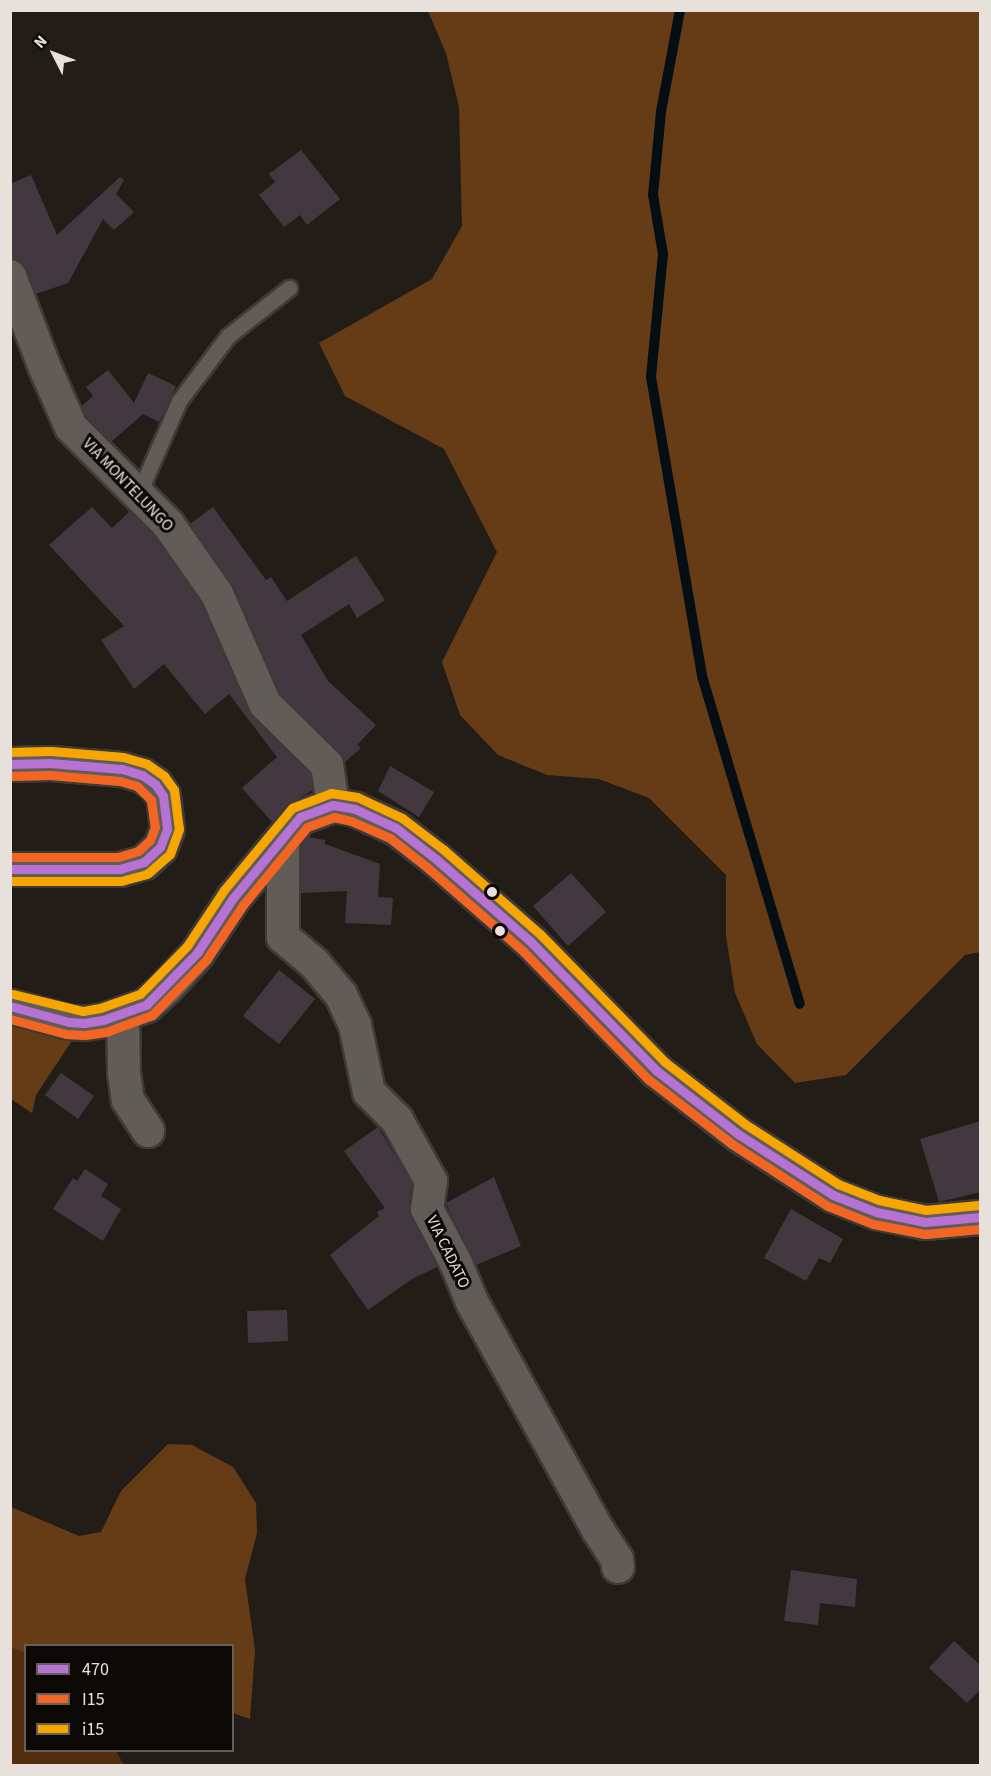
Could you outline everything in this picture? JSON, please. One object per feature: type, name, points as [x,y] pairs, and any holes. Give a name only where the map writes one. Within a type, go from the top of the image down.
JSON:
[{"type":"street","name":"VIA MONTELUNGO","points":[[10,276],[45,368],[71,427],[168,524],[217,594],[265,704],[327,765],[333,805]]},
{"type":"street","points":[[10,764],[50,763],[122,769],[142,775],[155,784],[163,796],[167,829],[160,847],[144,862],[120,869],[10,869]]},
{"type":"street","points":[[10,1006],[69,1022],[103,1020],[146,1005],[197,953],[233,898],[300,817],[333,805],[355,809],[396,828],[415,842],[531,942],[657,1071],[738,1134],[833,1195],[876,1212],[925,1222],[981,1217]]},
{"type":"street","name":"VIA CADATO","points":[[283,840],[283,937],[314,963],[341,995],[355,1025],[369,1092],[397,1120],[431,1181],[427,1196],[428,1209],[456,1263],[472,1302],[598,1530],[617,1559],[618,1567]]},
{"type":"street","points":[[123,1014],[124,1073],[128,1100],[148,1131]]},
{"type":"lane","points":[[138,495],[179,401],[228,336],[289,288]]},
{"type":"shaded area","points":[[428,11],[980,11],[980,952],[965,955],[846,1075],[795,1083],[757,1044],[735,993],[726,936],[726,875],[649,798],[599,779],[547,775],[498,755],[460,715],[442,662],[497,552],[444,449],[345,396],[319,343],[432,279],[462,226],[459,107],[446,53]]},
{"type":"shaded area","points":[[10,1012],[75,1036],[36,1095],[32,1113],[11,1099]]},
{"type":"shaded area","points":[[168,1444],[192,1445],[233,1467],[256,1503],[257,1533],[245,1579],[255,1650],[250,1719],[234,1713],[234,1644],[24,1644],[24,1653],[11,1648],[11,1507],[79,1536],[101,1532],[121,1491]]},
{"type":"shaded area","points":[[10,1648],[24,1653],[24,1752],[117,1752],[124,1765],[11,1765]]},
{"type":"building","points":[[301,150],[340,199],[307,225],[300,215],[284,227],[259,195],[275,182],[269,174]]},
{"type":"building","points":[[31,175],[57,235],[120,177],[124,180],[116,194],[134,212],[114,230],[103,219],[68,283],[36,294],[27,269],[21,262],[10,258],[10,184]]},
{"type":"building","points":[[108,370],[134,403],[148,373],[176,386],[159,422],[143,414],[111,442],[86,417],[82,406],[93,396],[86,387]]},
{"type":"building","points":[[92,507],[112,528],[130,511],[154,536],[201,603],[249,712],[310,774],[313,790],[286,805],[272,822],[242,788],[277,757],[229,694],[205,714],[164,664],[134,689],[101,640],[124,626],[49,545]]},
{"type":"building","points":[[213,507],[266,580],[271,577],[287,601],[356,556],[385,600],[357,618],[349,604],[301,635],[328,681],[376,725],[357,745],[361,748],[345,762],[340,752],[280,694],[234,587],[190,524]]},
{"type":"building","points":[[390,766],[434,792],[419,817],[378,791]]},
{"type":"building","points":[[308,837],[325,840],[325,844],[380,864],[378,897],[393,898],[391,925],[345,923],[347,891],[301,893],[301,845]]},
{"type":"building","points":[[571,873],[606,912],[568,946],[533,906]]},
{"type":"building","points":[[279,970],[315,999],[279,1044],[243,1016]]},
{"type":"building","points":[[61,1073],[94,1096],[78,1119],[45,1095]]},
{"type":"building","points":[[981,1121],[981,1192],[939,1202],[920,1139]]},
{"type":"building","points":[[378,1127],[412,1184],[409,1206],[411,1217],[437,1267],[412,1279],[368,1310],[330,1255],[379,1216],[377,1212],[385,1208],[344,1151]]},
{"type":"building","points":[[85,1169],[108,1184],[101,1196],[121,1209],[103,1241],[53,1209],[73,1178],[77,1181]]},
{"type":"building","points":[[494,1177],[521,1246],[476,1265],[446,1203]]},
{"type":"building","points":[[791,1209],[843,1239],[830,1263],[819,1258],[806,1281],[764,1258]]},
{"type":"building","points":[[287,1310],[288,1341],[248,1343],[247,1311]]},
{"type":"building","points":[[791,1570],[857,1579],[855,1607],[820,1603],[818,1625],[784,1621]]},
{"type":"building","points":[[954,1641],[981,1666],[981,1689],[967,1703],[929,1668]]},
{"type":"waterway","points":[[680,10],[661,112],[653,195],[663,254],[651,377],[702,676],[800,1004]]},
{"type":"transit line","name":"i15","points":[[10,752],[51,751],[123,757],[147,764],[164,776],[174,790],[179,829],[170,854],[147,874],[121,881],[10,881]]},
{"type":"transit line","name":"470","points":[[10,764],[50,763],[122,769],[142,775],[155,784],[163,796],[167,829],[160,847],[144,862],[120,869],[10,869]]},
{"type":"transit line","name":"I15","points":[[10,776],[50,775],[120,781],[137,786],[151,800],[155,827],[150,840],[138,851],[118,857],[10,857]]},
{"type":"transit line","name":"i15","points":[[13,994],[83,1011],[100,1008],[140,994],[187,946],[224,890],[292,808],[331,793],[357,797],[402,818],[444,850],[540,934],[665,1062],[745,1124],[838,1184],[879,1200],[926,1210],[979,1205]]},
{"type":"transit line","name":"470","points":[[10,1006],[69,1022],[84,1023],[103,1020],[146,1005],[197,953],[233,898],[300,817],[333,805],[355,809],[396,828],[436,859],[531,942],[657,1071],[738,1134],[833,1195],[876,1212],[925,1222],[980,1217]]},
{"type":"transit line","name":"I15","points":[[10,1019],[66,1034],[85,1035],[106,1032],[152,1015],[206,960],[243,905],[307,827],[334,817],[351,821],[390,838],[523,951],[648,1079],[732,1144],[828,1206],[873,1224],[925,1234],[980,1229]]}]
